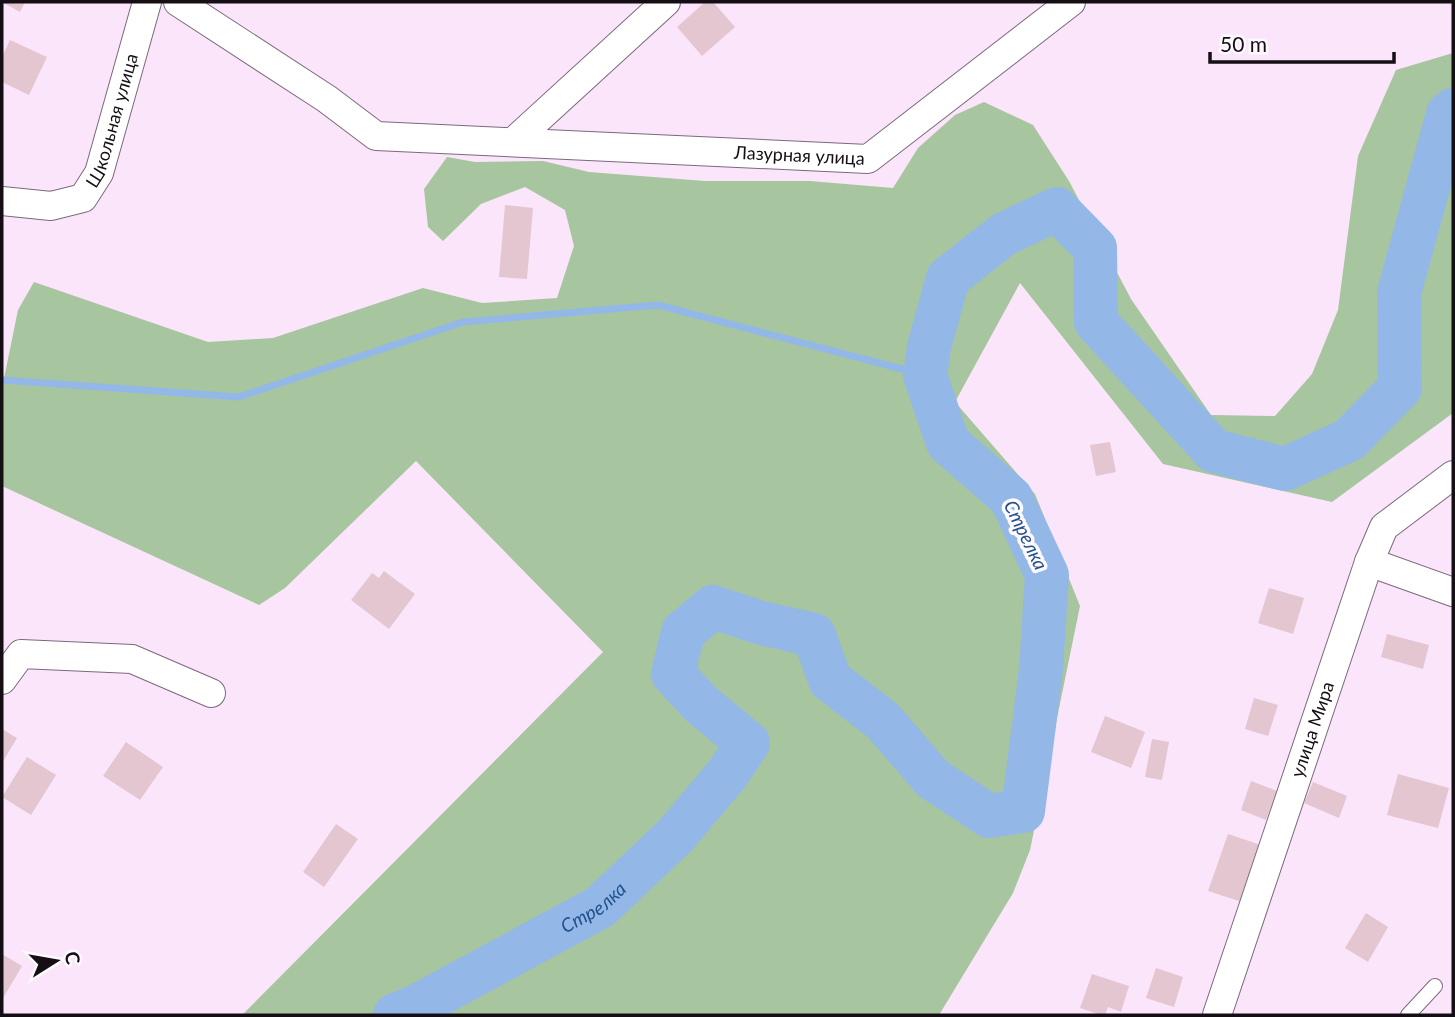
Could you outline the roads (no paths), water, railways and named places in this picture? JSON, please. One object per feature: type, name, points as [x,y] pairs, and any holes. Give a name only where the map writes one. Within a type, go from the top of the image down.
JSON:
[{"type":"street","name":"Школьная улица","points":[[2,201],[51,206],[83,198],[99,173],[147,2]]},
{"type":"street","name":"Лазурная улица","points":[[178,2],[327,99],[376,136],[867,159],[1071,2]]},
{"type":"street","points":[[516,142],[666,2]]},
{"type":"street","name":"улица Мира","points":[[1217,1015],[1369,562],[1384,527],[1453,475]]},
{"type":"street","points":[[1369,562],[1453,592]]},
{"type":"street","points":[[2,680],[21,654],[132,659],[211,692]]},
{"type":"lane","points":[[1408,1015],[1435,986]]},
{"type":"waterway","name":"Стрелка","points":[[395,1015],[417,1006],[600,907],[675,836],[728,773],[748,743],[701,704],[673,674],[683,632],[713,607],[761,623],[814,635],[830,680],[883,721],[933,779],[989,816],[1023,811],[1041,670],[1047,575],[1011,498],[948,443],[925,375],[929,347],[948,278],[1004,234],[1057,209],[1095,248],[1096,322],[1214,451],[1285,469],[1349,440],[1400,388],[1399,293],[1448,114],[1453,110]]},
{"type":"waterway","points":[[2,380],[239,397],[463,322],[658,305],[925,375]]}]
